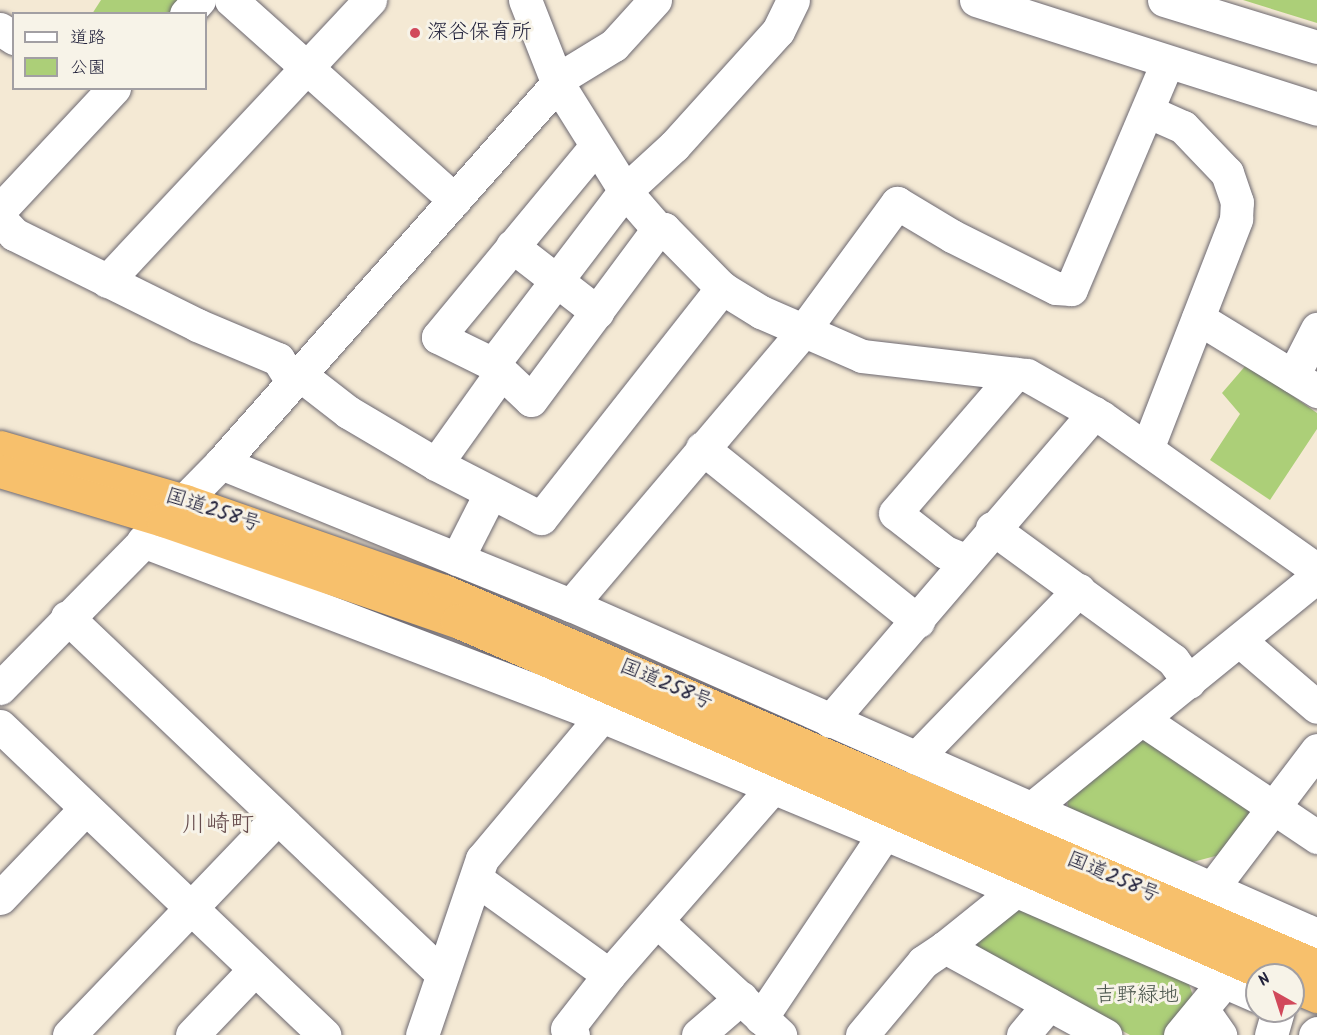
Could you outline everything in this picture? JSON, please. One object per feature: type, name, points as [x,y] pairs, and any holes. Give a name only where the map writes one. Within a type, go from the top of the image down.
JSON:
[{"type":"highway","name":"国道258号","points":[[0,447],[164,520]]},
{"type":"highway","name":"国道258号","points":[[0,471],[164,520],[457,621],[895,818],[1245,965]]},
{"type":"highway","name":"国道258号","points":[[895,818],[1317,966]]},
{"type":"street","points":[[188,12],[199,0]]},
{"type":"street","points":[[231,0],[305,69],[455,200]]},
{"type":"street","points":[[107,281],[370,0]]},
{"type":"street","points":[[525,0],[558,84],[625,191],[658,229],[664,229],[722,288],[803,331],[862,356],[1027,375],[1094,413],[1317,570]]},
{"type":"street","points":[[0,688],[67,617],[221,463],[566,75],[614,45],[655,0]]},
{"type":"street","points":[[436,465],[556,280],[625,191],[674,146],[778,31],[793,0]]},
{"type":"street","points":[[976,0],[1167,63],[1317,109]]},
{"type":"street","points":[[1164,0],[1317,47]]},
{"type":"street","points":[[571,605],[803,331],[897,203],[951,236],[1056,288],[1071,289],[1167,63]]},
{"type":"street","points":[[0,210],[103,92]]},
{"type":"street","points":[[1147,111],[1183,127],[1227,173],[1234,189],[1236,219],[1147,449]]},
{"type":"street","points":[[597,146],[438,337],[497,368],[531,400],[658,229]]},
{"type":"street","points":[[0,219],[14,234],[107,281],[278,359],[296,377],[348,412],[436,465],[541,518],[722,288]]},
{"type":"street","points":[[512,246],[597,312]]},
{"type":"street","points":[[1198,318],[1305,384],[1317,329]]},
{"type":"street","points":[[965,560],[945,552],[895,513],[1015,374]]},
{"type":"street","points":[[830,721],[957,576],[965,560],[992,528],[1094,413]]},
{"type":"street","points":[[702,448],[918,621]]},
{"type":"street","points":[[221,463],[571,605],[830,721],[1213,887],[1317,935]]},
{"type":"street","points":[[457,559],[490,494]]},
{"type":"street","points":[[164,520],[771,789],[895,818],[1015,891],[1245,991]]},
{"type":"street","points":[[992,528],[1173,660],[1189,682]]},
{"type":"street","points":[[1032,808],[1143,720],[1317,576]]},
{"type":"street","points":[[916,758],[1079,590]]},
{"type":"street","points":[[67,617],[442,974]]},
{"type":"street","points":[[1240,641],[1317,707]]},
{"type":"street","points":[[422,1035],[482,860],[602,716]]},
{"type":"street","points":[[1143,720],[1317,837]]},
{"type":"street","points":[[0,726],[324,1035]]},
{"type":"street","points":[[1213,887],[1317,750]]},
{"type":"street","points":[[570,1032],[609,975],[771,789]]},
{"type":"street","points":[[0,898],[86,808]]},
{"type":"street","points":[[69,1035],[277,818]]},
{"type":"street","points":[[698,1035],[761,1017],[895,818]]},
{"type":"street","points":[[476,879],[609,975]]},
{"type":"street","points":[[862,1035],[923,962],[1015,891]]},
{"type":"street","points":[[657,921],[761,1017]]},
{"type":"street","points":[[945,947],[1105,1035]]},
{"type":"street","points":[[192,1035],[255,969]]},
{"type":"street","points":[[1180,1035],[1223,983]]},
{"type":"street","points":[[1023,1035],[1049,1004]]},
{"type":"street","points":[[1202,1009],[1220,1035]]},
{"type":"green space","points":[[101,0],[182,0],[170,12],[93,12]]},
{"type":"green space","points":[[1243,0],[1317,0],[1317,23]]},
{"type":"green space","points":[[1247,364],[1317,413],[1317,429],[1270,500],[1210,460],[1240,414],[1222,393]]},
{"type":"green space","points":[[1137,741],[1151,741],[1254,811],[1223,854],[1189,863],[1068,811],[1067,795]]},
{"type":"green space","name":"吉野緑地","points":[[1027,909],[1186,976],[1196,1004],[1166,1035],[1130,1035],[978,952],[976,937],[1008,912]]},
{"type":"place","name":"深谷保育所","points":[[415,33]]},
{"type":"district","name":"川崎町","points":[[218,825]]}]
